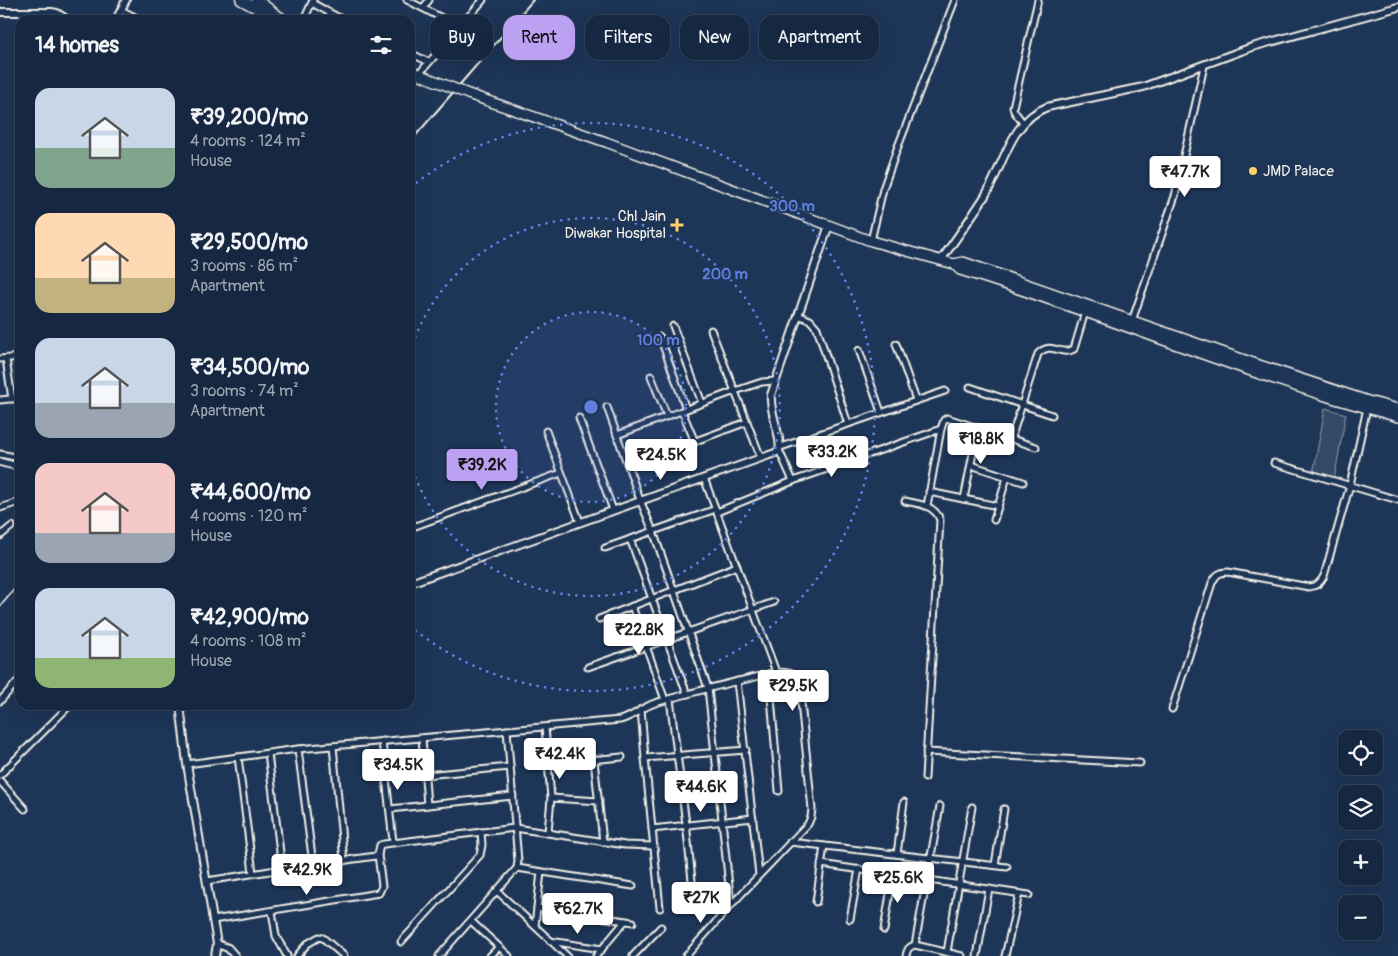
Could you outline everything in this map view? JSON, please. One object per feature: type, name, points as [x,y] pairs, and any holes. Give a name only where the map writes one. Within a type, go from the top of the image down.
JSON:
[{"type":"main road","points":[[241,0],[265,13],[273,13]]},
{"type":"main road","points":[[262,1],[276,15]]},
{"type":"main road","points":[[415,73],[871,241],[954,264],[960,270],[1020,288],[1329,397],[1398,417]]},
{"type":"main road","points":[[954,264],[963,262],[1311,382],[1398,409]]},
{"type":"street","points":[[118,15],[126,0]]},
{"type":"street","points":[[408,0],[436,15]]},
{"type":"street","points":[[423,8],[429,0]]},
{"type":"street","points":[[470,15],[483,0]]},
{"type":"street","points":[[871,241],[883,189],[955,0]]},
{"type":"street","points":[[1023,124],[1013,107],[1038,0]]},
{"type":"street","points":[[306,15],[313,2],[335,15]]},
{"type":"street","points":[[941,260],[986,194],[1011,142],[1023,124],[1035,112],[1047,107],[1143,87],[1252,48],[1398,7]]},
{"type":"street","points":[[121,10],[132,15]]},
{"type":"street","points":[[0,12],[51,12],[60,15]]},
{"type":"street","points":[[415,54],[430,62],[415,72]]},
{"type":"street","points":[[1132,321],[1175,196],[1204,66]]},
{"type":"street","points":[[793,482],[780,448],[770,402],[775,381],[829,226]]},
{"type":"street","points":[[1011,439],[1038,354],[1045,348],[1066,352],[1074,349],[1085,312]]},
{"type":"street","points":[[798,315],[810,320],[817,328],[848,424]]},
{"type":"street","points":[[674,326],[702,403]]},
{"type":"street","points":[[711,330],[761,458]]},
{"type":"street","points":[[660,337],[695,442]]},
{"type":"street","points":[[896,344],[916,400]]},
{"type":"street","points":[[859,350],[881,412]]},
{"type":"street","points":[[3,359],[12,399]]},
{"type":"street","points":[[651,376],[667,416]]},
{"type":"street","points":[[616,434],[762,382],[775,381]]},
{"type":"street","points":[[970,387],[1052,415]]},
{"type":"street","points":[[415,581],[761,458],[780,448],[945,391]]},
{"type":"street","points":[[0,400],[15,399]]},
{"type":"street","points":[[607,407],[640,500],[654,531],[708,688],[731,905]]},
{"type":"street","points":[[1172,709],[1216,575],[1228,572],[1298,586],[1315,586],[1324,576],[1350,485],[1367,408]]},
{"type":"street","points":[[579,418],[613,510]]},
{"type":"street","points":[[927,506],[941,429],[944,420],[947,418],[1036,447]]},
{"type":"street","points":[[628,466],[747,422]]},
{"type":"street","points":[[964,500],[978,428]]},
{"type":"street","points":[[605,548],[941,429]]},
{"type":"street","points":[[546,431],[580,522]]},
{"type":"street","points":[[0,454],[15,457]]},
{"type":"street","points":[[0,462],[15,466]]},
{"type":"street","points":[[1274,463],[1398,500]]},
{"type":"street","points":[[971,465],[1023,482]]},
{"type":"street","points":[[415,526],[561,473]]},
{"type":"street","points":[[994,520],[1006,476]]},
{"type":"street","points":[[704,478],[776,672]]},
{"type":"street","points":[[930,492],[998,506]]},
{"type":"street","points":[[905,501],[927,506],[938,514],[940,528],[925,778]]},
{"type":"street","points":[[0,508],[15,503]]},
{"type":"street","points":[[0,536],[12,526]]},
{"type":"street","points":[[630,540],[687,694]]},
{"type":"street","points":[[599,619],[737,566]]},
{"type":"street","points":[[588,667],[689,630],[774,602]]},
{"type":"street","points":[[632,606],[668,699],[678,756],[695,910]]},
{"type":"street","points":[[187,764],[298,749],[620,720],[633,716],[641,708],[708,688],[776,672],[792,674],[799,683],[812,800],[811,817],[808,824],[731,905],[686,956]]},
{"type":"street","points":[[769,674],[779,791]]},
{"type":"street","points":[[737,681],[759,875]]},
{"type":"street","points":[[0,701],[15,685]]},
{"type":"street","points":[[641,708],[660,908]]},
{"type":"street","points":[[0,775],[65,710]]},
{"type":"street","points":[[181,710],[187,764],[214,920],[217,944],[215,956]]},
{"type":"street","points":[[546,727],[551,798],[548,832]]},
{"type":"street","points":[[439,956],[498,892],[517,868],[507,730]]},
{"type":"street","points":[[422,738],[427,805]]},
{"type":"street","points":[[382,742],[393,842]]},
{"type":"street","points":[[333,746],[344,861]]},
{"type":"street","points":[[298,749],[313,864]]},
{"type":"street","points":[[645,758],[746,750]]},
{"type":"street","points":[[926,752],[1140,764]]},
{"type":"street","points":[[268,753],[282,868]]},
{"type":"street","points":[[238,757],[253,873]]},
{"type":"street","points":[[548,764],[622,757]]},
{"type":"street","points":[[594,760],[603,842]]},
{"type":"street","points":[[425,775],[510,767]]},
{"type":"street","points":[[0,781],[25,809]]},
{"type":"street","points":[[390,809],[513,796]]},
{"type":"street","points":[[551,798],[598,801]]},
{"type":"street","points":[[896,854],[904,802]]},
{"type":"street","points":[[906,956],[908,949],[915,945],[940,806]]},
{"type":"street","points":[[947,952],[972,807]]},
{"type":"street","points":[[994,865],[1004,809]]},
{"type":"street","points":[[652,829],[753,818]]},
{"type":"street","points":[[214,920],[379,893],[382,886],[378,855],[380,845],[393,842],[515,828],[625,846],[654,846]]},
{"type":"street","points":[[401,942],[480,855],[482,845],[481,832]]},
{"type":"street","points":[[790,842],[1006,866]]},
{"type":"street","points":[[816,902],[824,846]]},
{"type":"street","points":[[207,881],[282,868],[378,855]]},
{"type":"street","points":[[821,864],[1029,896]]},
{"type":"street","points":[[517,868],[634,886]]},
{"type":"street","points":[[850,919],[859,869]]},
{"type":"street","points":[[535,926],[541,872]]},
{"type":"street","points":[[884,930],[893,875]]},
{"type":"street","points":[[977,956],[989,889]]},
{"type":"street","points":[[498,892],[567,956]]},
{"type":"street","points":[[1005,956],[1019,894]]},
{"type":"street","points":[[537,908],[633,922]]},
{"type":"street","points":[[272,911],[276,936],[287,956]]},
{"type":"street","points":[[470,921],[509,956]]},
{"type":"street","points":[[596,956],[625,921]]},
{"type":"street","points":[[634,956],[661,927]]},
{"type":"street","points":[[297,956],[308,944],[319,937],[344,956]]},
{"type":"street","points":[[550,940],[602,949]]},
{"type":"street","points":[[217,944],[228,948],[236,956]]},
{"type":"street","points":[[915,945],[935,953],[947,952],[962,956]]},
{"type":"street","points":[[490,956],[499,947]]},
{"type":"shaded area","points":[[1325,408],[1346,414],[1334,480],[1313,474]]},
{"type":"railway","points":[[415,136],[533,0]]},
{"type":"railway","points":[[0,606],[15,589]]},
{"type":"place","name":"JMD Palace","points":[[1253,171]]},
{"type":"place","name":"Chl Jain Diwakar Hospital","points":[[677,225]]}]
